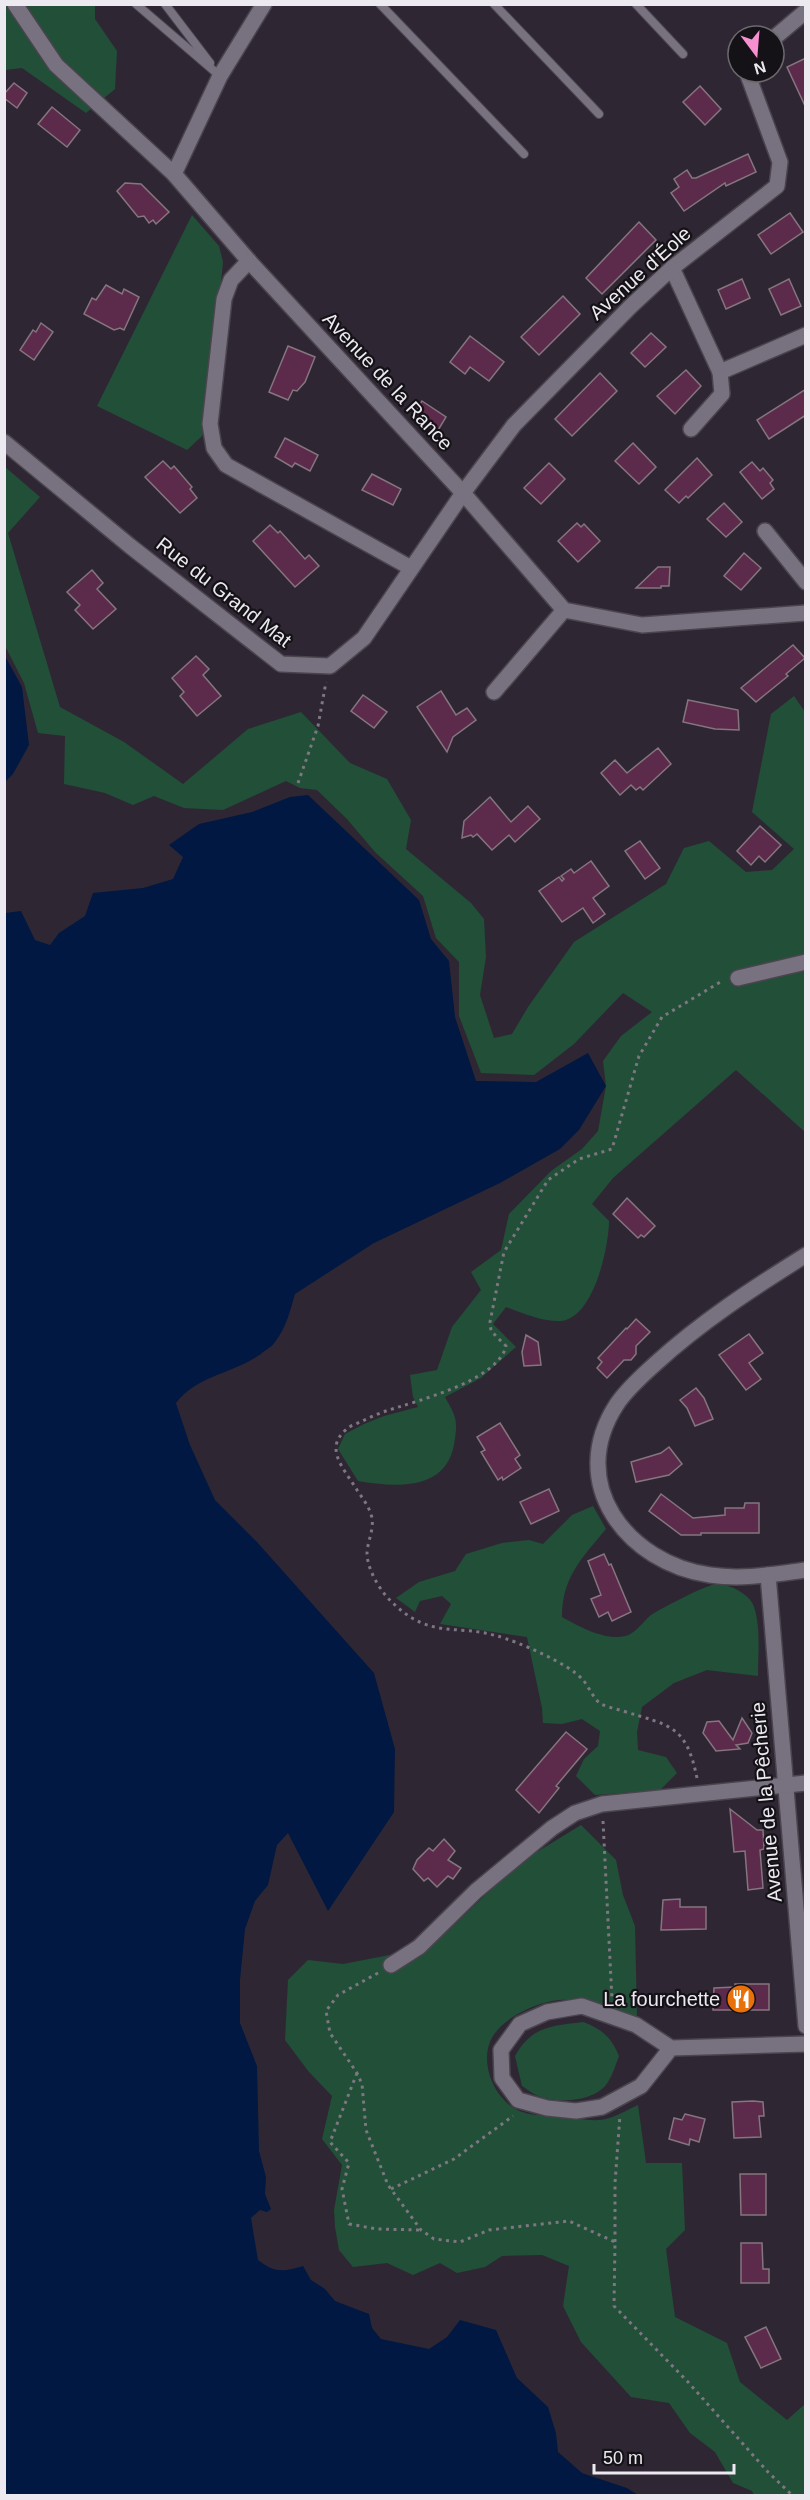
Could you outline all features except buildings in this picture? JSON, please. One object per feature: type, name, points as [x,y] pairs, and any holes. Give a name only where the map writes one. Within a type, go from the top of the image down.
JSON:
[{"type":"street","name":"Avenue de la Rance","points":[[15,4],[56,65],[174,174],[249,261],[463,493],[564,610]]},
{"type":"street","points":[[174,174],[220,76],[264,4]]},
{"type":"street","points":[[786,28],[806,11]]},
{"type":"street","name":"Avenue d'Éole","points":[[463,493],[514,425],[631,306],[672,268],[777,186],[780,162],[751,84]]},
{"type":"street","points":[[249,261],[231,280],[224,299],[210,424],[214,448],[226,465],[411,568]]},
{"type":"street","points":[[672,268],[720,372],[722,394],[690,429]]},
{"type":"street","points":[[720,372],[806,335]]},
{"type":"street","name":"Rue du Grand Mat","points":[[4,442],[130,546],[281,664],[330,666]]},
{"type":"street","points":[[330,666],[364,638],[463,493]]},
{"type":"street","points":[[765,531],[806,582]]},
{"type":"street","points":[[494,693],[564,610],[642,626],[806,613]]},
{"type":"street","points":[[738,978],[806,962]]},
{"type":"street","points":[[806,1255],[718,1312],[640,1378],[618,1404],[605,1427],[599,1450],[597,1474],[610,1512],[623,1530],[639,1544],[687,1570],[711,1576],[768,1575],[806,1570]]},
{"type":"street","name":"Avenue de la Pêcherie","points":[[768,1575],[806,2026]]},
{"type":"street","points":[[391,1965],[419,1947],[476,1891],[552,1828],[575,1813],[602,1804],[806,1783]]},
{"type":"street","points":[[671,2048],[641,2086],[602,2107],[576,2111],[547,2108],[518,2100],[502,2078],[501,2050],[520,2024],[547,2012],[582,2006],[636,2025],[671,2048],[806,2044]]},
{"type":"lane","points":[[136,4],[220,76]]},
{"type":"lane","points":[[165,4],[220,76]]},
{"type":"lane","points":[[380,4],[524,154]]},
{"type":"lane","points":[[494,4],[599,114]]},
{"type":"lane","points":[[636,4],[683,54]]},
{"type":"path","points":[[298,783],[318,726],[330,666]]},
{"type":"path","points":[[698,1783],[689,1747],[674,1730],[657,1721],[600,1703],[581,1677],[521,1644],[495,1635],[430,1627],[396,1607],[370,1570],[367,1554],[373,1521],[368,1507],[339,1461],[335,1449],[337,1438],[351,1426],[470,1381],[494,1365],[504,1354],[506,1346],[491,1331],[490,1322],[504,1252],[548,1180],[579,1159],[612,1149],[639,1056],[662,1017],[717,982],[738,978]]},
{"type":"path","points":[[602,1804],[613,2017]]},
{"type":"path","points":[[391,1965],[338,1995],[326,2012],[330,2033],[362,2084],[366,2130],[391,2189],[421,2230],[435,2239],[460,2242],[489,2230],[569,2221],[615,2242]]},
{"type":"path","points":[[357,2073],[330,2142],[349,2163],[342,2189],[349,2224],[376,2229],[421,2230]]},
{"type":"path","points":[[621,2097],[615,2182],[614,2306],[793,2496]]},
{"type":"path","points":[[391,2189],[454,2159],[514,2114]]},
{"type":"green space","points":[[4,5],[95,5],[95,19],[117,51],[115,89],[86,113],[22,68],[5,70]]},
{"type":"green space","points":[[192,215],[219,246],[223,262],[207,421],[202,436],[187,450],[97,406]]},
{"type":"green space","points":[[4,466],[40,497],[8,533],[60,707],[124,742],[183,784],[248,729],[301,712],[350,763],[387,779],[411,820],[406,849],[471,903],[484,919],[486,957],[480,995],[494,1038],[512,1034],[528,1007],[574,942],[666,884],[684,848],[709,841],[746,872],[772,870],[794,849],[752,812],[771,714],[794,696],[805,712],[805,1132],[736,1070],[613,1178],[592,1204],[609,1221],[603,1263],[591,1295],[573,1317],[561,1321],[540,1319],[506,1307],[493,1324],[516,1347],[481,1378],[445,1397],[456,1420],[454,1445],[449,1460],[429,1479],[402,1485],[358,1481],[338,1449],[345,1434],[364,1424],[418,1407],[413,1397],[410,1375],[437,1370],[452,1327],[481,1290],[471,1272],[501,1250],[509,1214],[551,1171],[582,1149],[598,1131],[606,1086],[603,1061],[621,1036],[652,1012],[623,993],[574,1044],[534,1075],[481,1073],[459,1016],[459,962],[436,938],[423,896],[375,852],[347,819],[317,790],[300,788],[286,781],[223,810],[184,808],[154,796],[133,805],[105,793],[64,784],[65,736],[38,733],[24,683],[5,646]]},
{"type":"green space","points":[[593,1506],[606,1529],[582,1559],[570,1579],[563,1603],[562,1617],[601,1635],[626,1636],[634,1632],[654,1613],[717,1584],[728,1586],[744,1594],[752,1603],[756,1615],[759,1641],[758,1676],[707,1670],[674,1683],[642,1707],[637,1732],[638,1750],[666,1757],[677,1773],[660,1790],[595,1795],[576,1776],[584,1759],[598,1746],[600,1731],[582,1719],[562,1724],[543,1723],[527,1637],[440,1624],[451,1604],[442,1596],[420,1601],[415,1612],[396,1598],[419,1582],[455,1571],[466,1554],[502,1543],[529,1540],[543,1544],[572,1515]]},
{"type":"green space","points":[[581,1825],[616,1860],[623,1895],[635,1926],[637,2017],[584,2001],[573,2000],[552,2001],[527,2009],[511,2018],[493,2036],[487,2057],[491,2080],[504,2100],[512,2107],[531,2114],[600,2120],[638,2105],[646,2163],[682,2163],[685,2230],[666,2249],[675,2317],[727,2343],[740,2382],[787,2420],[805,2404],[805,2495],[754,2495],[752,2491],[733,2483],[715,2452],[690,2433],[669,2403],[631,2397],[581,2342],[563,2306],[569,2266],[542,2255],[502,2256],[485,2267],[457,2273],[440,2263],[413,2275],[387,2263],[353,2267],[339,2250],[334,2210],[342,2165],[322,2139],[332,2096],[309,2072],[285,2040],[288,1980],[308,1960],[343,1964],[431,1947],[519,1863]]},
{"type":"green space","points":[[583,2022],[605,2034],[619,2056],[610,2079],[602,2089],[595,2094],[576,2100],[556,2100],[538,2096],[522,2086],[515,2056],[521,2046],[543,2029]]},
{"type":"water","points":[[5,656],[22,687],[29,745],[13,774],[5,782]]},
{"type":"water","points":[[308,795],[419,900],[431,939],[449,961],[455,1017],[476,1081],[536,1082],[588,1053],[606,1086],[579,1130],[560,1149],[500,1183],[374,1243],[295,1294],[285,1325],[272,1345],[250,1361],[195,1386],[176,1403],[190,1445],[215,1500],[256,1541],[374,1673],[395,1749],[394,1812],[328,1911],[288,1833],[277,1845],[268,1885],[255,1901],[245,1929],[240,1980],[240,2023],[257,2066],[259,2151],[266,2177],[265,2194],[271,2209],[267,2212],[260,2210],[251,2218],[258,2260],[279,2270],[303,2266],[311,2280],[325,2289],[335,2301],[369,2314],[372,2328],[381,2339],[429,2349],[447,2337],[460,2320],[496,2330],[517,2378],[548,2407],[556,2433],[558,2452],[582,2473],[627,2488],[638,2495],[5,2495],[5,913],[21,911],[35,940],[50,945],[59,933],[85,916],[93,893],[143,888],[173,879],[183,857],[169,845],[199,824],[252,812],[290,797]]},
{"type":"place","name":"La fourchette","points":[[741,1999]]}]
